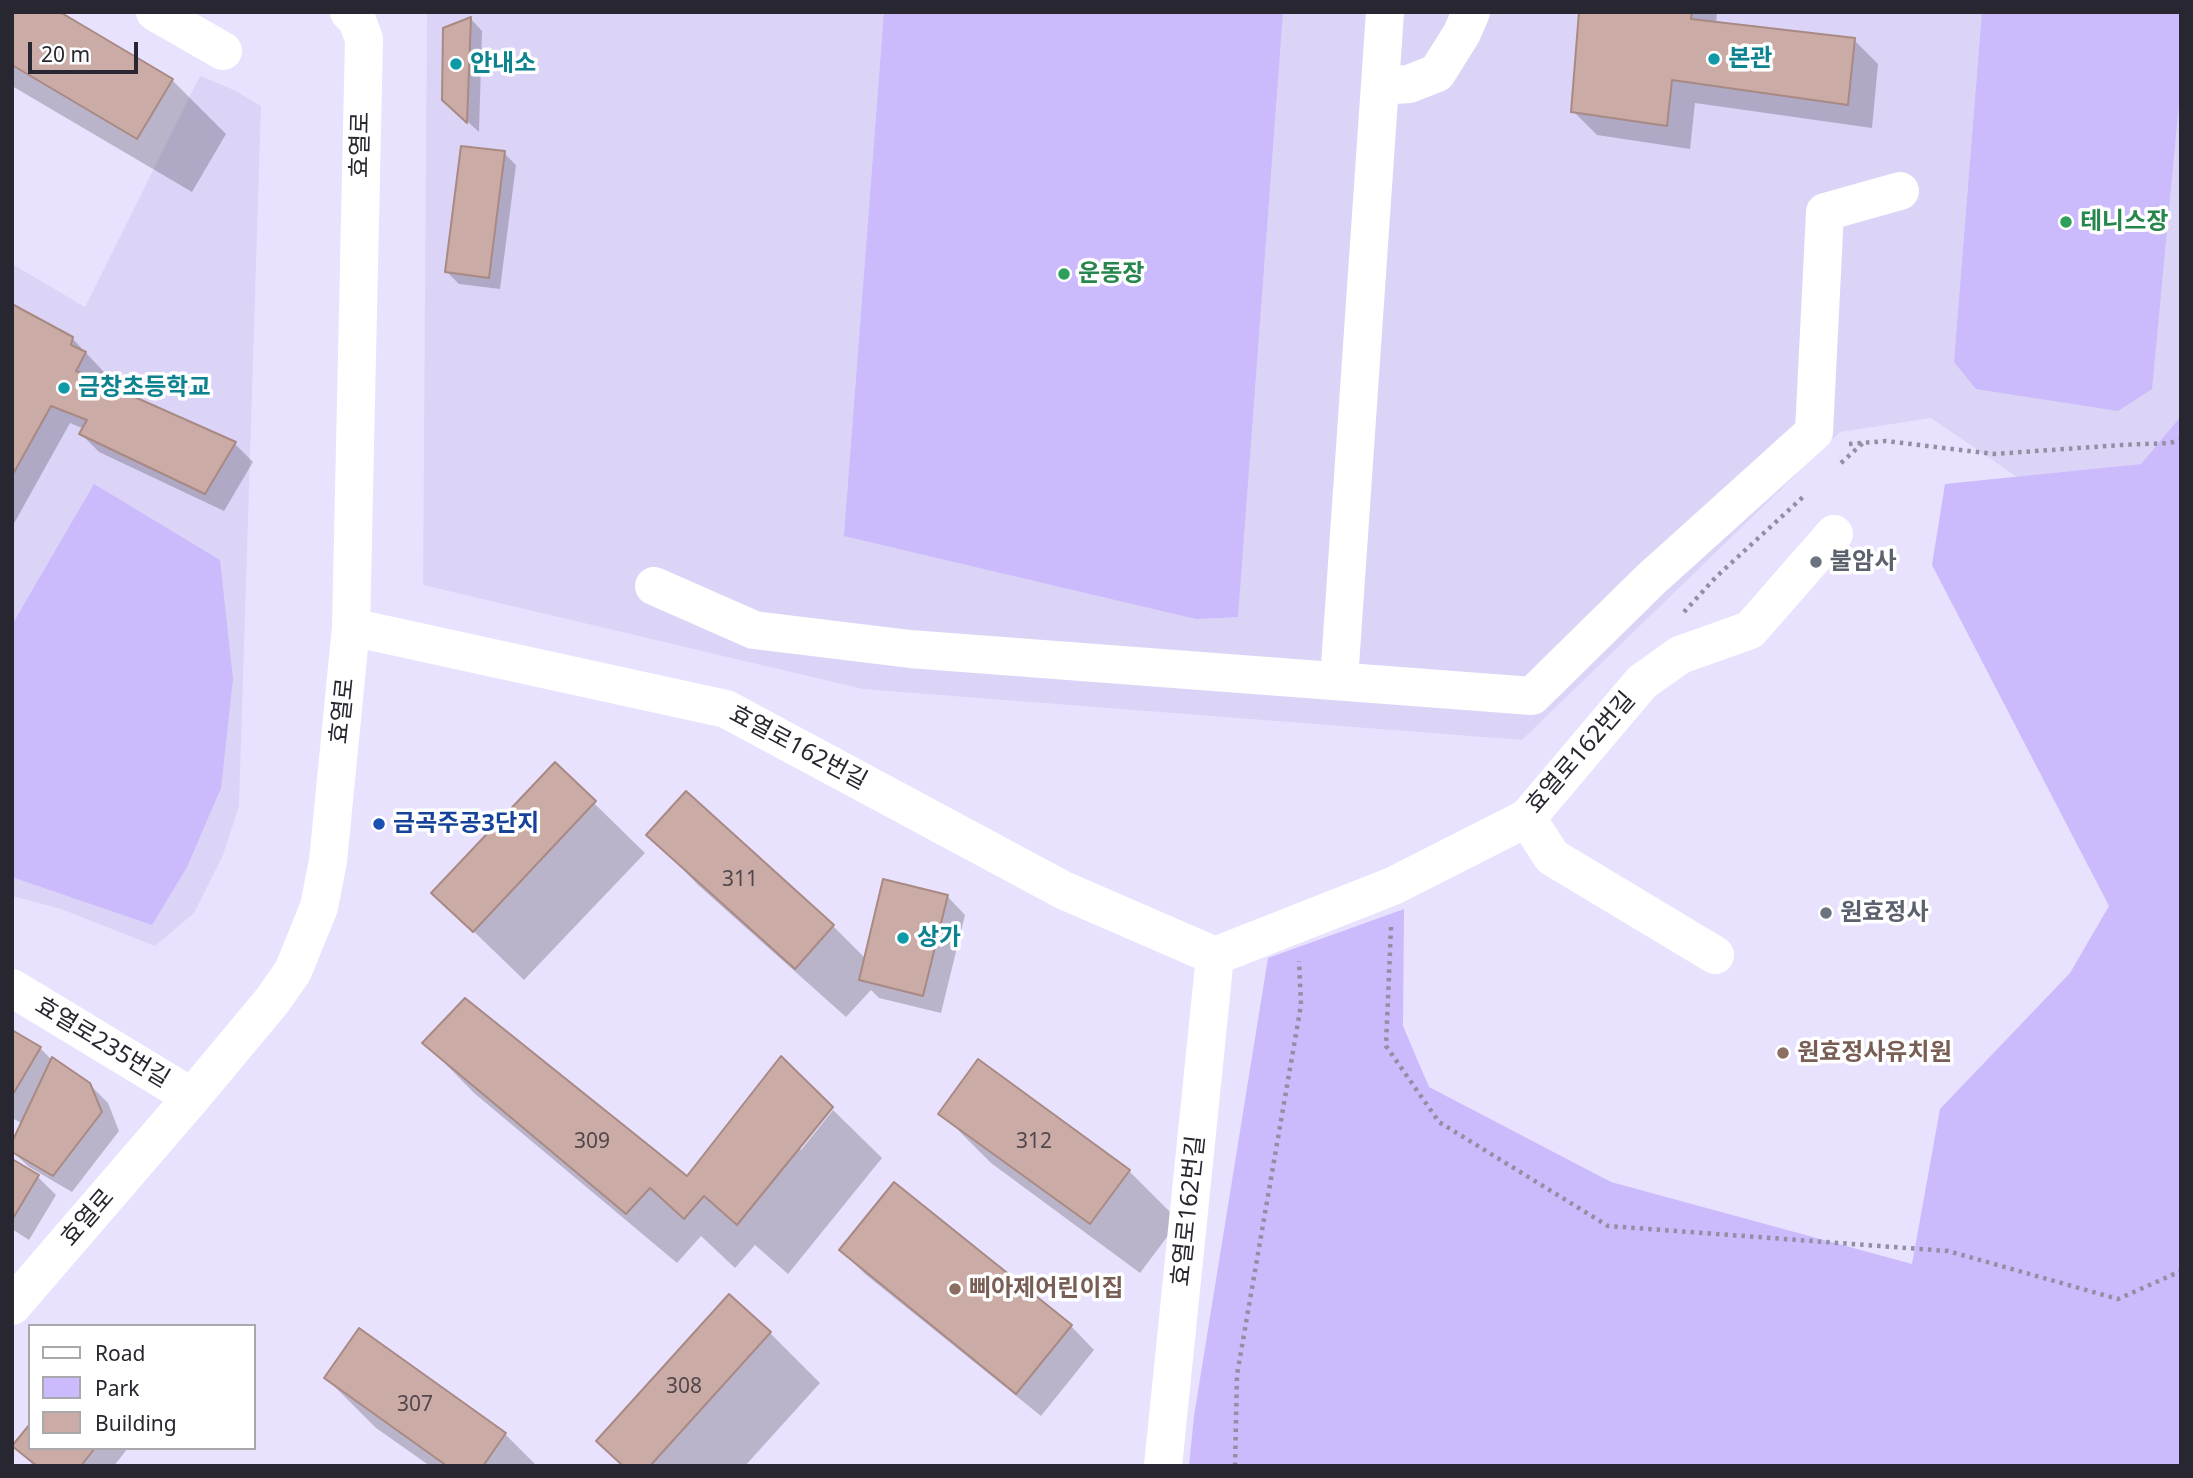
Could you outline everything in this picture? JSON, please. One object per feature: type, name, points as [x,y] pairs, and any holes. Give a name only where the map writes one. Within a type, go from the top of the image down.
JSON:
[{"type":"street","points":[[155,12],[223,51]]},
{"type":"street","name":"효열로","points":[[12,1306],[272,1001],[293,971],[319,907],[328,861],[351,626],[365,39],[357,20],[349,12]]},
{"type":"street","points":[[1339,680],[1385,12]]},
{"type":"street","points":[[1380,86],[1409,84],[1437,73],[1462,33],[1471,12]]},
{"type":"street","points":[[654,586],[754,630],[910,649],[1532,696],[1650,580],[1814,432],[1825,212],[1900,191]]},
{"type":"street","name":"효열로162번길","points":[[351,626],[726,709],[1063,890],[1215,956],[1392,887],[1527,818],[1642,682],[1680,654],[1750,630],[1834,534]]},
{"type":"street","points":[[1527,818],[1552,857],[1715,955]]},
{"type":"street","name":"효열로162번길","points":[[1163,1466],[1215,956]]},
{"type":"street","name":"효열로235번길","points":[[12,988],[192,1097]]},
{"type":"path","points":[[1792,453],[1886,441],[1994,454],[2181,440]]},
{"type":"path","points":[[1392,887],[1386,1046],[1439,1122],[1608,1226],[1948,1251],[2118,1299],[2181,1271]]},
{"type":"path","points":[[1235,1466],[1237,1376],[1301,1006],[1297,923]]},
{"type":"shaded area","points":[[427,12],[2181,12],[2181,416],[2141,464],[2017,477],[1931,418],[1840,432],[1522,740],[863,689],[423,585]]},
{"type":"shaded area","points":[[200,76],[234,90],[261,106],[239,806],[223,855],[194,913],[155,946],[61,909],[12,896],[12,264],[85,307]]},
{"type":"green space","name":"운동장","points":[[884,12],[1283,12],[1238,617],[1196,619],[844,536]]},
{"type":"green space","name":"테니스장","points":[[1982,12],[2181,12],[2181,82],[2152,389],[2118,411],[1976,389],[1954,362]]},
{"type":"green space","points":[[2181,416],[2181,1466],[1189,1466],[1194,1416],[1268,958],[1404,909],[1403,1026],[1429,1087],[1611,1182],[1912,1264],[1940,1109],[2070,973],[2109,906],[1932,565],[1945,484],[2141,464]]},
{"type":"green space","points":[[94,484],[220,560],[233,679],[221,788],[187,867],[152,925],[12,877],[12,625]]},
{"type":"building","points":[[12,12],[60,12],[173,79],[137,139],[12,65]]},
{"type":"building","name":"본관","points":[[1579,12],[1692,12],[1691,19],[1855,38],[1848,105],[1672,80],[1667,126],[1571,112]]},
{"type":"building","name":"안내소","points":[[471,17],[467,123],[442,100],[443,28]]},
{"type":"building","points":[[461,146],[505,151],[489,278],[445,272]]},
{"type":"building","name":"금창초등학교","points":[[12,304],[73,337],[71,345],[86,352],[76,371],[236,442],[205,494],[79,434],[87,420],[51,406],[12,476]]},
{"type":"building","points":[[555,762],[596,801],[473,932],[431,893]]},
{"type":"building","points":[[686,791],[834,925],[795,969],[646,835]]},
{"type":"building","name":"상가","points":[[883,879],[948,895],[923,996],[859,980]]},
{"type":"building","points":[[465,998],[687,1176],[781,1056],[833,1107],[737,1225],[704,1196],[684,1219],[650,1188],[626,1214],[422,1043]]},
{"type":"building","points":[[12,1030],[41,1047],[12,1096]]},
{"type":"building","points":[[52,1057],[90,1083],[102,1112],[53,1176],[12,1152],[12,1142]]},
{"type":"building","points":[[978,1059],[1130,1170],[1090,1224],[938,1114]]},
{"type":"building","points":[[12,1159],[39,1175],[12,1220]]},
{"type":"building","points":[[894,1182],[1072,1325],[1016,1394],[839,1250]]},
{"type":"building","points":[[729,1294],[771,1332],[650,1466],[623,1466],[596,1441]]},
{"type":"building","points":[[359,1328],[506,1433],[483,1466],[447,1466],[324,1378]]},
{"type":"building","points":[[28,1426],[28,1450],[93,1450],[81,1466],[37,1466],[12,1446]]},
{"type":"place","name":"본관","points":[[1714,59]]},
{"type":"place","name":"안내소","points":[[456,64]]},
{"type":"place","name":"테니스장","points":[[2066,222]]},
{"type":"place","name":"운동장","points":[[1064,274]]},
{"type":"place","name":"금창초등학교","points":[[64,388]]},
{"type":"place","name":"불암사","points":[[1816,562]]},
{"type":"place","name":"금곡주공3단지","points":[[379,824]]},
{"type":"place","name":"원효정사","points":[[1826,913]]},
{"type":"place","name":"상가","points":[[903,938]]},
{"type":"place","name":"원효정사유치원","points":[[1783,1053]]},
{"type":"place","name":"삐아제어린이집","points":[[955,1289]]}]
